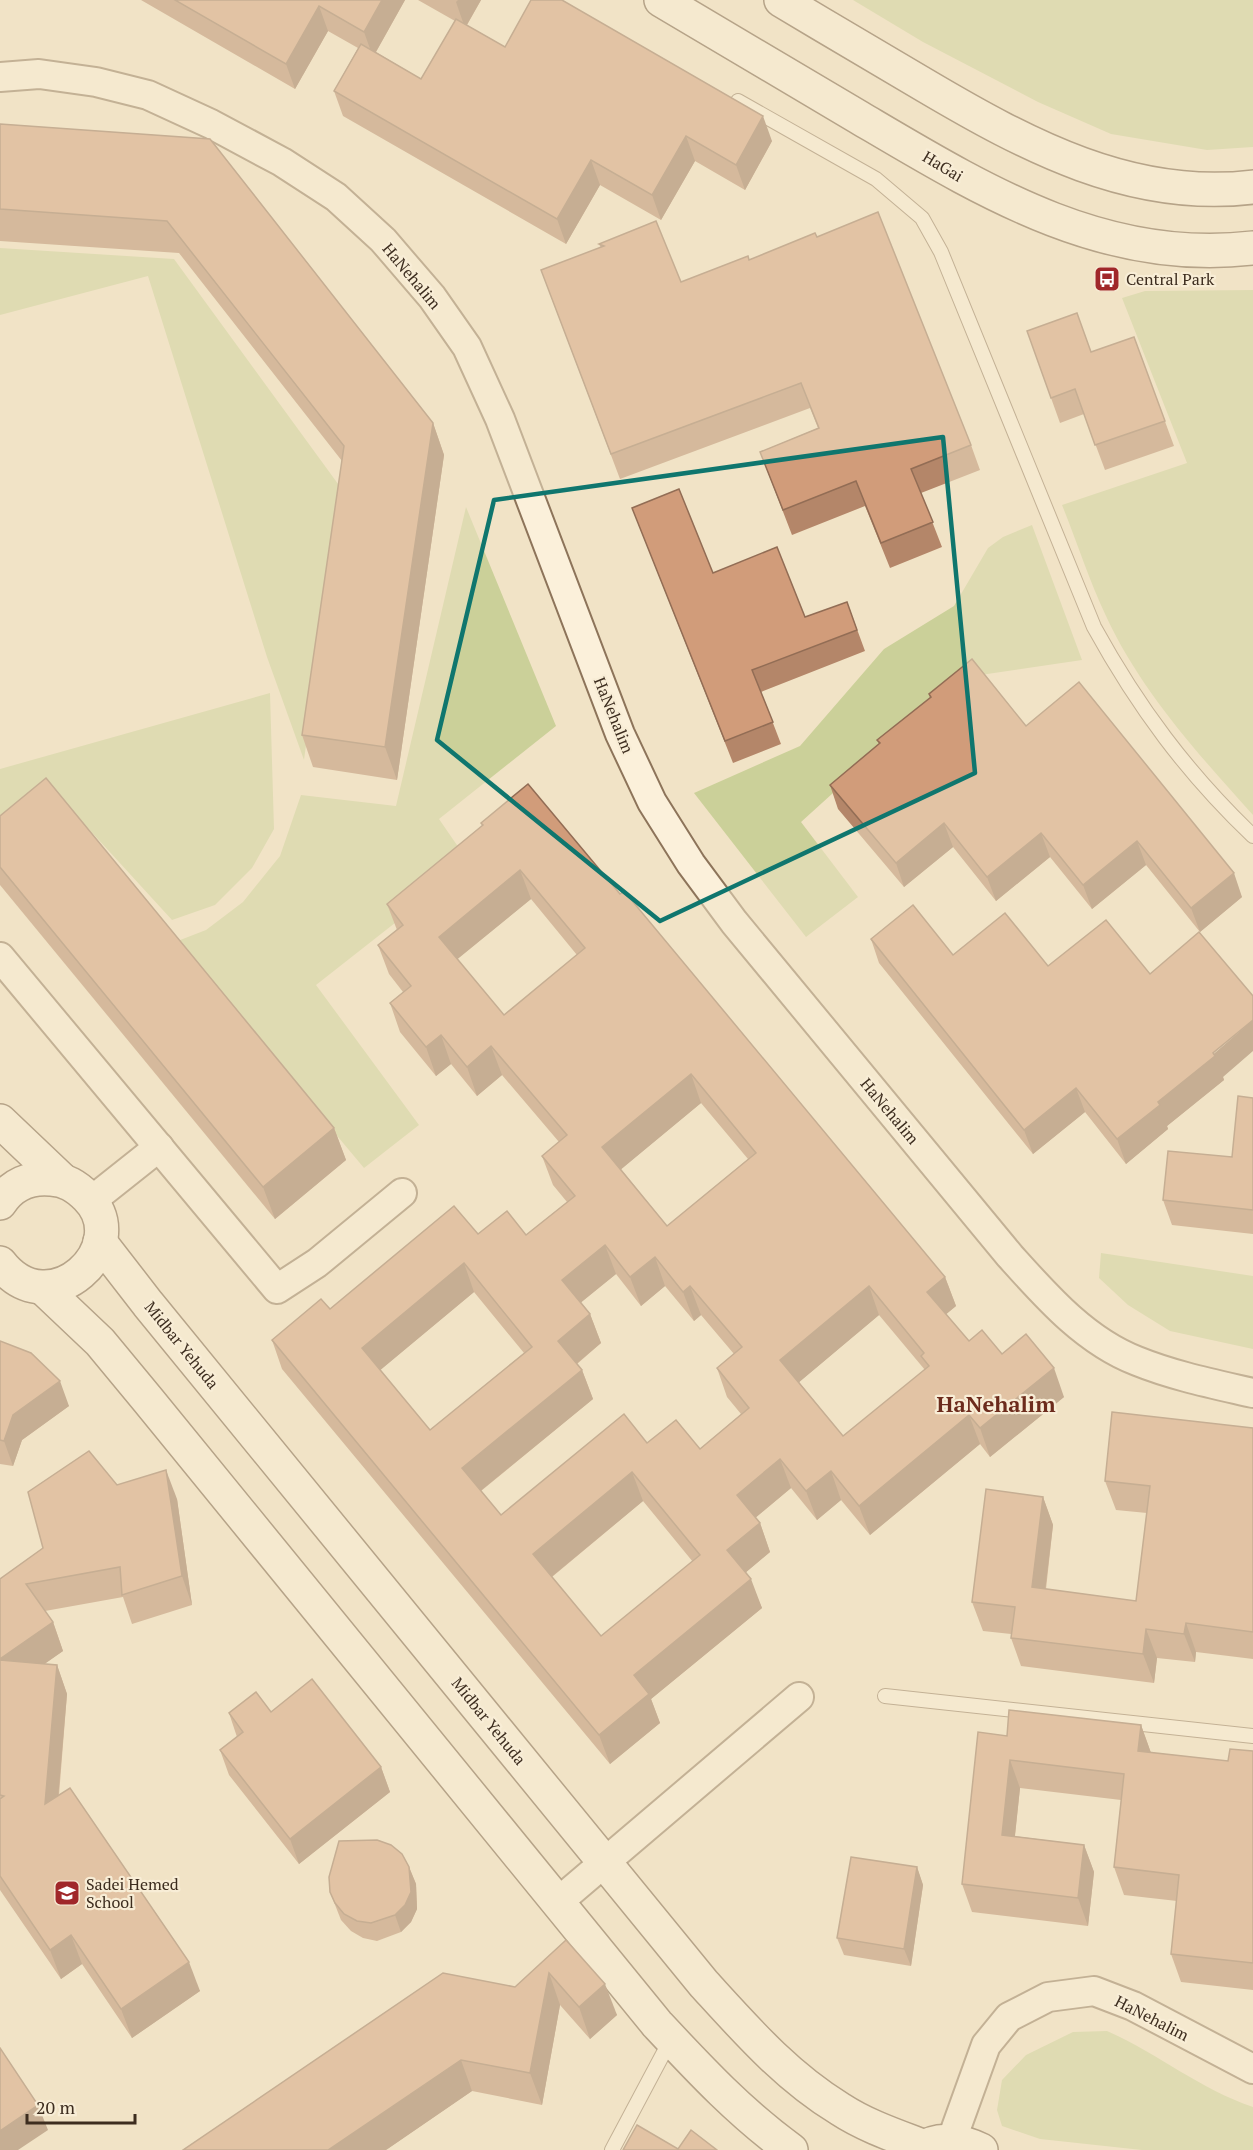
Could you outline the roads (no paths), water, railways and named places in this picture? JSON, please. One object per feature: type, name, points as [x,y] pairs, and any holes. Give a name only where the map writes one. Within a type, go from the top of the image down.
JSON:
[{"type":"street","name":"HaGai","points":[[661,0],[970,183],[1033,212],[1079,230],[1137,245],[1189,249],[1253,248]]},
{"type":"street","points":[[781,0],[998,129],[1057,157],[1097,171],[1148,184],[1191,188],[1253,187]]},
{"type":"street","name":"HaNehalim","points":[[0,77],[39,74],[96,82],[148,95],[282,162],[336,197],[383,240],[432,297],[467,346],[500,419],[620,734],[652,802],[691,864],[734,922],[1010,1256],[1053,1303],[1091,1334],[1136,1360],[1205,1382],[1253,1393]]},
{"type":"street","points":[[0,957],[277,1289],[317,1263],[402,1193]]},
{"type":"street","points":[[0,1121],[61,1179],[78,1188],[91,1202],[100,1222],[100,1242],[93,1259],[81,1274],[62,1286],[17,1281]]},
{"type":"street","points":[[91,1202],[159,1147]]},
{"type":"street","points":[[0,1203],[19,1184],[38,1178],[61,1179]]},
{"type":"street","name":"Midbar Yehuda","points":[[100,1242],[148,1304],[704,1984],[783,2066],[841,2110],[877,2128],[944,2147]]},
{"type":"street","points":[[17,1281],[99,1342],[671,2039],[743,2114],[791,2150]]},
{"type":"street","points":[[558,1902],[799,1697]]},
{"type":"street","name":"HaNehalim","points":[[944,2147],[986,2045],[1009,2017],[1048,1997],[1094,1991],[1133,2006],[1253,2069]]},
{"type":"lane","points":[[722,93],[876,179],[922,218],[940,252],[1094,627],[1126,686],[1167,742],[1223,808],[1253,836]]},
{"type":"lane","points":[[885,1696],[1253,1736]]},
{"type":"lane","points":[[612,2150],[671,2039]]},
{"type":"place","name":"Central Park","points":[[1107,279]]},
{"type":"place","name":"Sadei Hemed School","points":[[67,1893]]},
{"type":"district","name":"HaNehalim","points":[[996,1404]]}]
